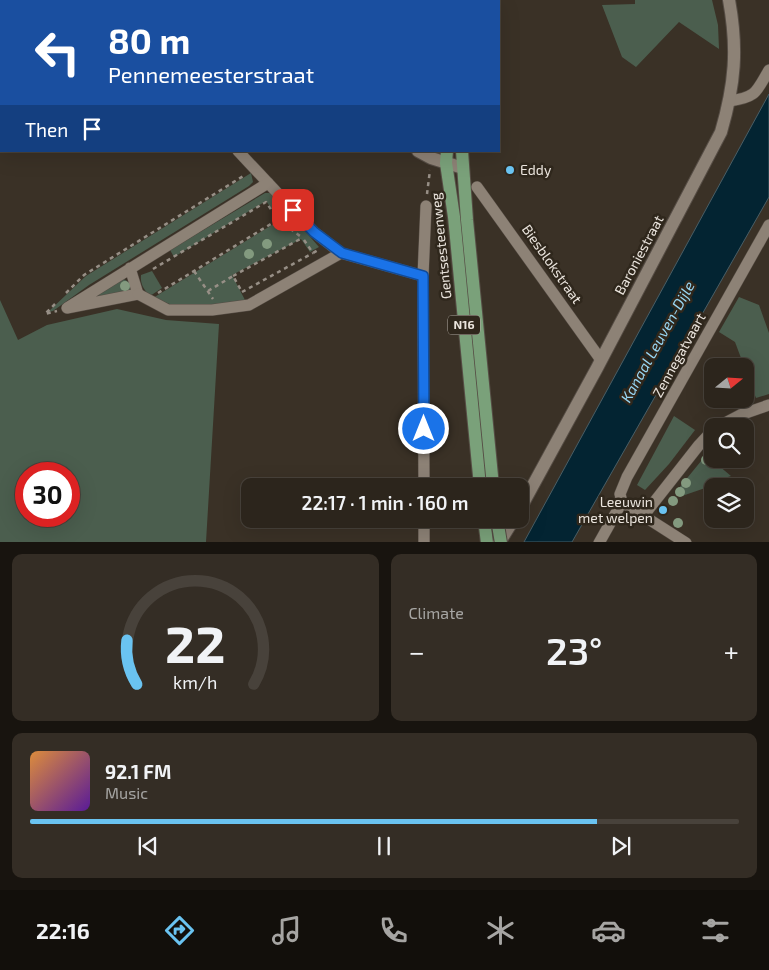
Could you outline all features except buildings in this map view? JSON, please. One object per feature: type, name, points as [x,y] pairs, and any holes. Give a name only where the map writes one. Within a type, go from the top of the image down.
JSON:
[{"type":"main road","name":"Baroniestraat","points":[[529,492],[721,132],[730,101],[734,69],[735,45],[729,0]]},
{"type":"main road","points":[[420,152],[431,158],[446,157],[462,168]]},
{"type":"main road","name":"Gentsesteenweg","points":[[462,152],[492,478]]},
{"type":"main road","name":"Gentsesteenweg","points":[[446,157],[454,218],[479,478]]},
{"type":"main road","points":[[485,528],[487,542]]},
{"type":"main road","points":[[498,528],[500,542]]},
{"type":"main road","points":[[500,542],[509,528]]},
{"type":"street","points":[[730,101],[745,99],[756,93],[769,70]]},
{"type":"street","points":[[239,152],[314,232],[342,253],[423,276]]},
{"type":"street","points":[[63,304],[130,268],[268,183]]},
{"type":"street","name":"Biesblokstraat","points":[[477,187],[601,360]]},
{"type":"street","name":"Gentsesteenweg","points":[[424,478],[423,276],[426,206]]},
{"type":"street","name":"Zennegatvaart","points":[[599,542],[622,502],[620,494],[627,477],[769,225]]},
{"type":"street","points":[[63,304],[142,297],[168,310],[219,309],[249,305],[342,253]]},
{"type":"street","points":[[130,268],[142,297]]},
{"type":"street","points":[[733,418],[769,405]]},
{"type":"street","points":[[644,514],[704,440]]},
{"type":"street","points":[[622,502],[686,542]]},
{"type":"street","points":[[424,528],[424,542]]},
{"type":"path","points":[[426,206],[431,158]]},
{"type":"path","points":[[66,294],[84,275],[254,169]]},
{"type":"path","points":[[130,268],[143,272],[155,269],[266,202],[278,220],[302,238],[313,253]]},
{"type":"path","points":[[142,297],[194,271],[293,210]]},
{"type":"path","points":[[208,292],[302,238]]},
{"type":"path","points":[[242,292],[329,244]]},
{"type":"path","points":[[194,271],[219,309]]},
{"type":"path","points":[[233,276],[249,305]]},
{"type":"path","points":[[63,304],[45,314],[63,304]]},
{"type":"green space","points":[[635,0],[712,0],[718,25],[719,49],[679,22],[636,67],[622,57],[602,5],[635,4]]},
{"type":"green space","points":[[251,173],[253,182],[249,186],[89,285],[53,311],[48,312],[86,276]]},
{"type":"green space","points":[[265,193],[271,193],[287,211],[278,218],[266,201],[174,257],[170,250]]},
{"type":"green space","points":[[290,214],[319,247],[310,252],[301,239],[232,275],[245,300],[215,307],[172,305],[153,298]]},
{"type":"green space","points":[[152,271],[162,288],[150,296],[143,287],[141,275]]},
{"type":"green space","points":[[120,278],[128,283],[131,292],[95,298],[94,295]]},
{"type":"green space","points":[[739,297],[759,305],[769,333],[769,394],[756,398],[754,393],[754,358],[741,358],[735,342],[719,332]]},
{"type":"green space","points":[[0,300],[18,340],[47,325],[117,309],[166,320],[219,324],[206,542],[0,542]]},
{"type":"green space","points":[[674,416],[695,430],[669,464],[645,490],[637,485]]},
{"type":"green space","points":[[704,457],[704,468],[721,468],[731,476],[725,478],[704,478],[704,488],[682,496],[679,488]]},
{"type":"water","name":"Kanaal Leuven-Dijle","points":[[769,94],[769,197],[572,542],[524,542]]},
{"type":"place","name":"Eddy","points":[[510,170]]},
{"type":"place","name":"Leeuwin met welpen","points":[[663,510]]},
{"type":"route","points":[[293,210],[314,232],[342,253],[423,276],[424,429]]}]
